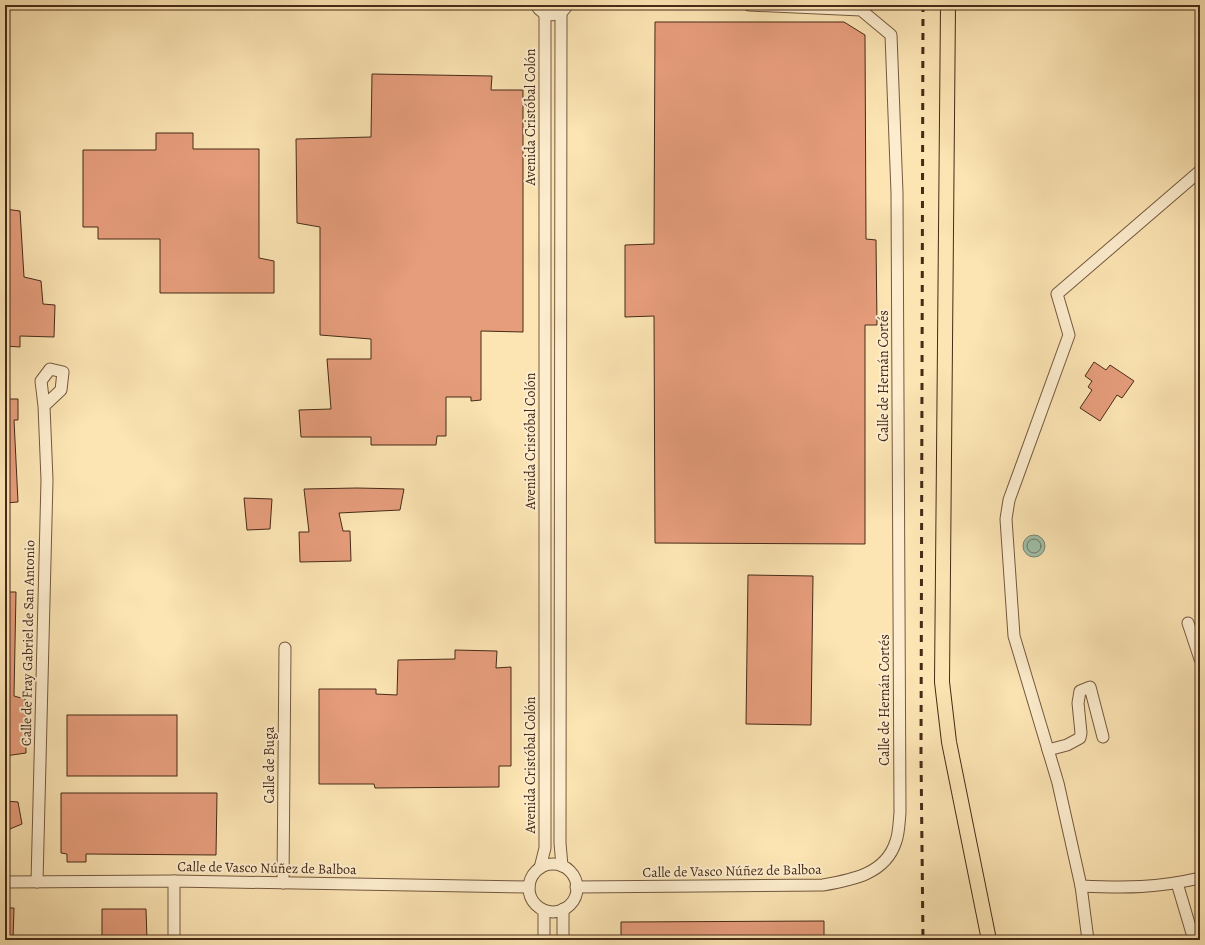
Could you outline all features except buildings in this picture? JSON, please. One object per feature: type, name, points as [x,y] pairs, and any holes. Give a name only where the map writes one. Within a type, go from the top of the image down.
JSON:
[{"type":"main road","points":[[948,5],[942,682],[948,742],[989,940]]},
{"type":"street","points":[[536,5],[545,14],[556,14],[564,8]]},
{"type":"street","name":"Calle de Hernán Cortés","points":[[749,5],[861,10],[891,35],[897,201],[900,813],[896,841],[883,864]]},
{"type":"street","points":[[562,866],[560,843],[564,8]]},
{"type":"street","name":"Avenida Cristóbal Colón","points":[[540,868],[545,848],[545,14]]},
{"type":"street","points":[[1088,940],[1082,886],[1048,750],[1014,636],[1006,519],[1009,500],[1069,335],[1057,294],[1200,171]]},
{"type":"street","name":"Calle de Fray Gabriel de San Antonio","points":[[37,882],[47,480],[44,406]]},
{"type":"street","points":[[1188,623],[1200,659]]},
{"type":"street","name":"Calle de Buga","points":[[283,883],[285,648]]},
{"type":"street","points":[[1048,750],[1067,745],[1080,738],[1081,733],[1078,696],[1080,690],[1090,687],[1103,737]]},
{"type":"street","points":[[555,864],[562,866],[572,875],[576,887],[573,900],[563,909],[550,912],[544,910],[533,901],[529,887],[530,880],[540,868],[555,864]]},
{"type":"street","name":"Calle de Vasco Núñez de Balboa","points":[[576,887],[823,885],[855,880],[883,864]]},
{"type":"street","points":[[1082,886],[1134,888],[1177,883],[1200,878]]},
{"type":"street","points":[[174,881],[174,940]]},
{"type":"street","name":"Calle de Vasco Núñez de Balboa","points":[[5,882],[174,881],[529,887]]},
{"type":"street","points":[[1177,883],[1194,940]]},
{"type":"street","points":[[563,909],[563,940]]},
{"type":"street","points":[[544,910],[544,940]]},
{"type":"water","points":[[1034,535],[1042,538],[1045,546],[1042,554],[1034,557],[1026,554],[1023,546],[1026,538]]},
{"type":"railway","points":[[923,5],[921,755],[923,940]]}]
